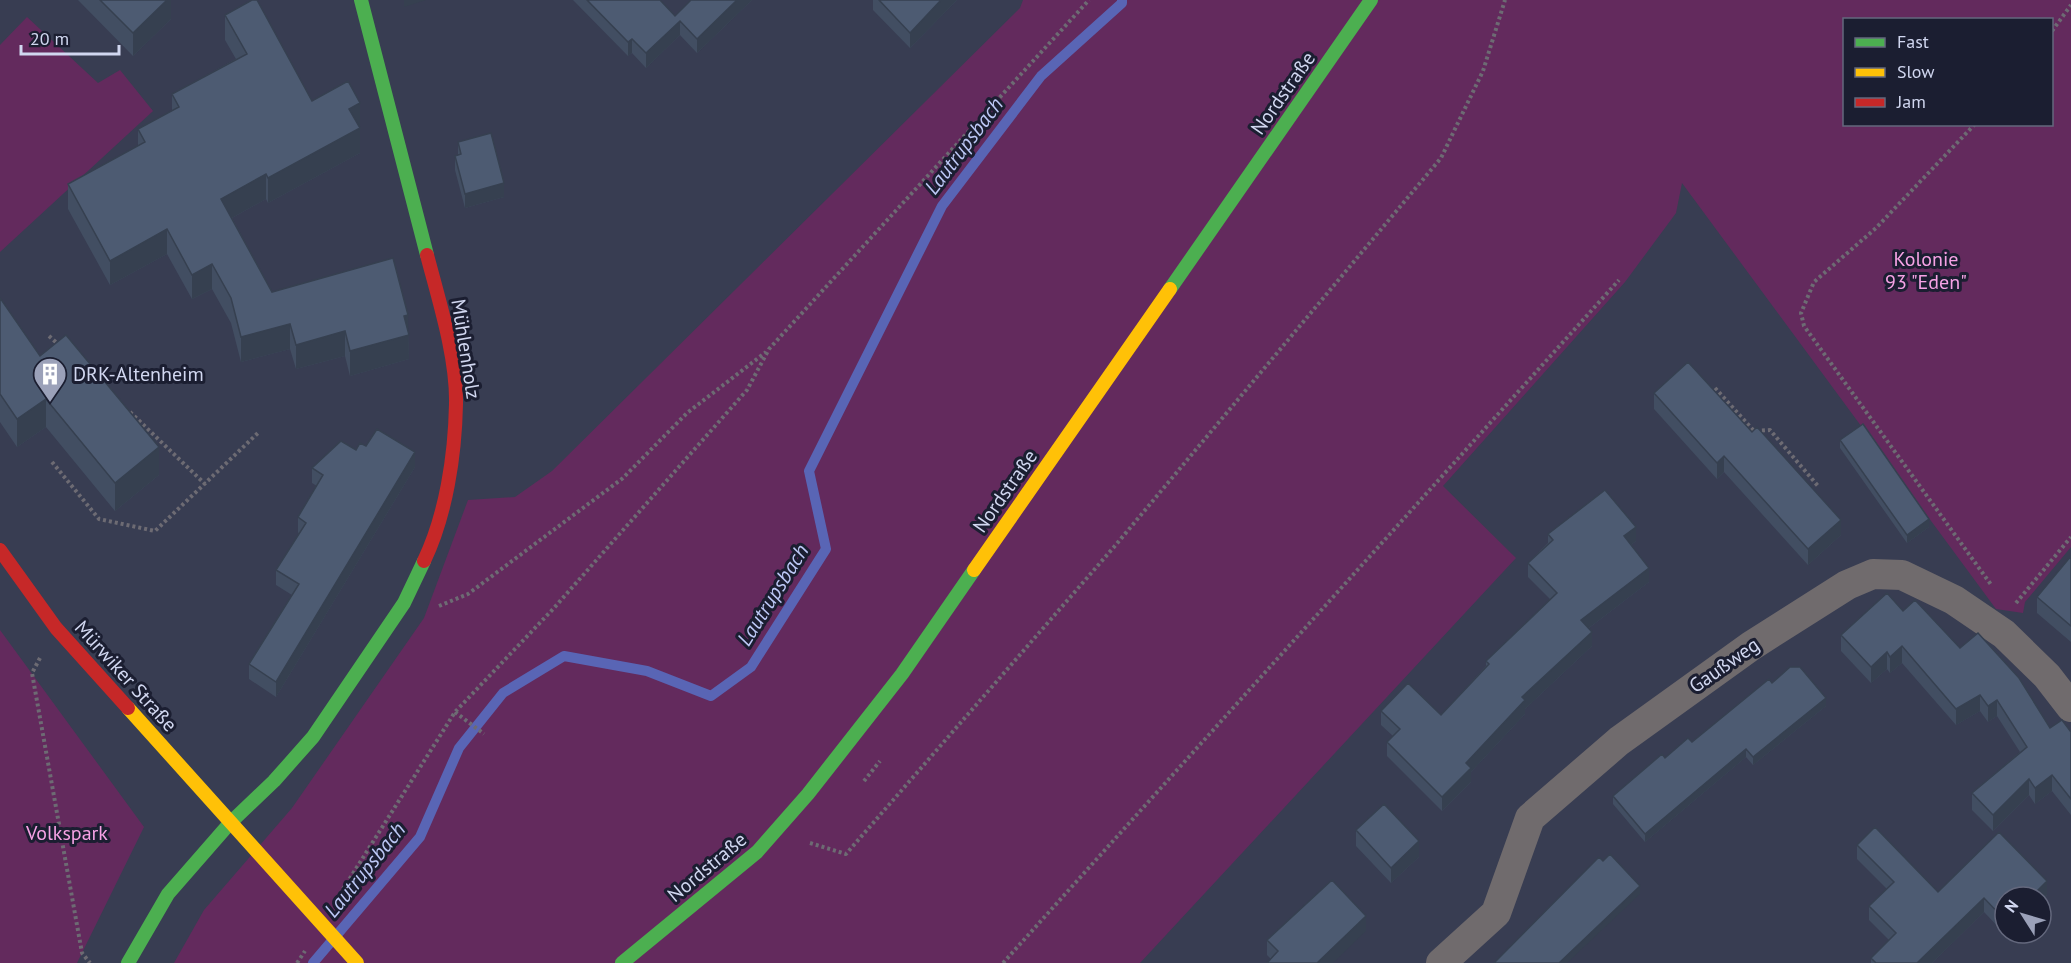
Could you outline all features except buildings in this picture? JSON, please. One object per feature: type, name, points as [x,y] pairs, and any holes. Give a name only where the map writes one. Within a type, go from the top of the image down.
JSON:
[{"type":"main road","name":"Mühlenholz","points":[[128,963],[168,894],[230,823],[313,737],[404,603],[430,548],[448,483],[456,403],[446,327],[361,0]]},
{"type":"main road","name":"Nordstraße","points":[[622,963],[757,852],[808,794],[902,674],[1371,0]]},
{"type":"main road","name":"Mürwiker Straße","points":[[0,550],[56,628],[357,963]]},
{"type":"street","name":"Gaußweg","points":[[1442,963],[1496,913],[1530,818],[1619,741],[1751,646],[1847,585],[1873,574],[1902,575],[1954,600],[2004,634],[2047,676],[2071,708]]},
{"type":"path","points":[[404,603],[438,607],[468,594],[623,478],[687,413],[769,349],[1089,0]]},
{"type":"path","points":[[809,842],[846,854],[1114,547],[1442,158],[1483,71],[1505,0]]},
{"type":"path","points":[[2053,30],[2071,5]]},
{"type":"path","points":[[1973,126],[1876,228],[1814,282],[1801,313],[1804,326],[1996,591]]},
{"type":"path","points":[[1003,963],[1619,280]]},
{"type":"path","points":[[49,336],[66,352]]},
{"type":"path","points":[[338,897],[454,712],[554,608],[747,390],[769,349]]},
{"type":"path","points":[[1714,388],[1754,431],[1770,430],[1818,486]]},
{"type":"path","points":[[127,410],[205,484]]},
{"type":"path","points":[[52,462],[99,519],[155,531],[259,432]]},
{"type":"path","points":[[2004,634],[2010,610],[2071,537]]},
{"type":"path","points":[[56,628],[32,673],[82,953],[90,963]]},
{"type":"path","points":[[454,712],[484,734]]},
{"type":"path","points":[[297,963],[306,948]]},
{"type":"green space","name":"Lautrupsbach","points":[[1023,0],[2071,0],[2071,547],[2025,602],[2023,613],[1996,609],[1682,183],[1676,213],[1625,282],[1443,486],[1516,558],[1140,963],[174,963],[204,910],[292,808],[424,618],[468,500],[515,497],[552,471],[1020,8]]},
{"type":"green space","points":[[27,17],[98,83],[120,70],[153,111],[0,252],[0,45]]},
{"type":"green space","name":"Volkspark","points":[[0,630],[144,827],[77,963],[0,963]]},
{"type":"waterway","name":"Lautrupsbach","points":[[313,963],[420,837],[459,748],[503,693],[564,656],[647,671],[711,696],[751,667],[826,549],[809,471],[942,206],[1041,76],[1122,3],[1122,0]]},
{"type":"traffic: fast","points":[[361,0],[427,255]]},
{"type":"traffic: fast","points":[[1170,289],[1371,0]]},
{"type":"traffic: fast","points":[[128,963],[168,894],[230,823],[274,781],[313,737],[404,603],[424,561]]},
{"type":"traffic: fast","points":[[622,963],[757,852],[808,794],[902,674],[974,570]]},
{"type":"traffic: slow","points":[[974,570],[1170,289]]},
{"type":"traffic: slow","points":[[128,708],[357,963]]},
{"type":"traffic: jam","points":[[424,561],[444,505],[454,444],[456,404],[454,367],[427,255]]},
{"type":"traffic: jam","points":[[0,550],[56,628],[128,708]]},
{"type":"place","name":"DRK-Altenheim","points":[[50,403]]},
{"type":"park label","name":"Kolonie 93 \"Eden\"","points":[[1926,270]]}]
